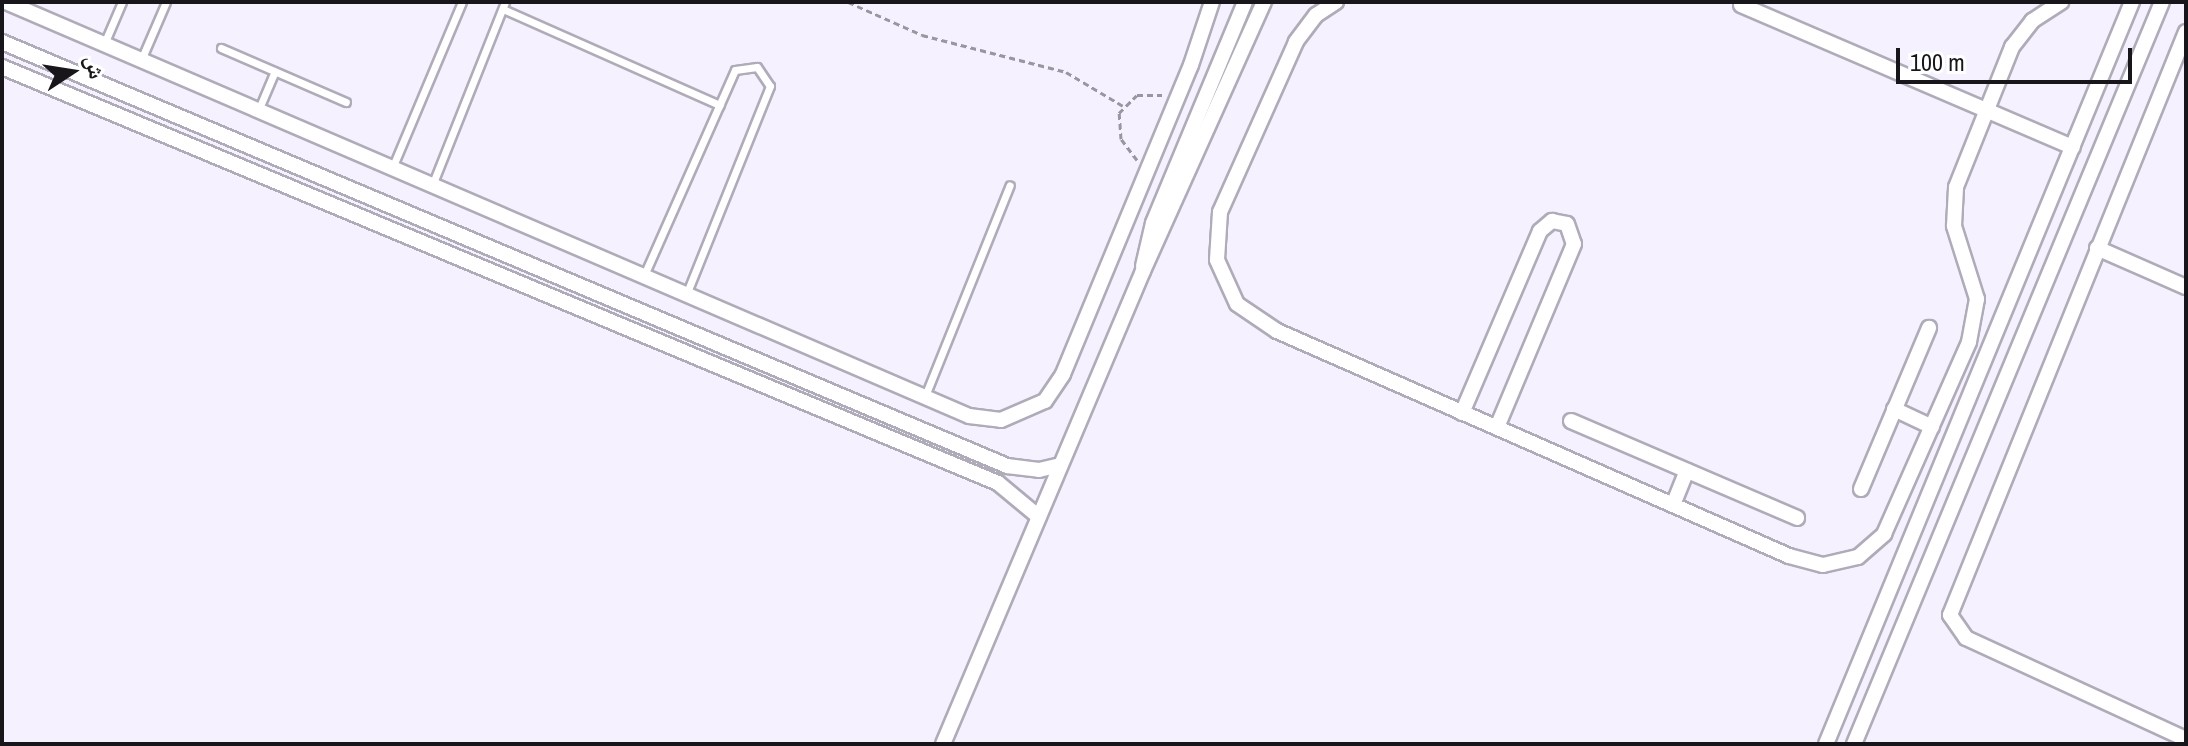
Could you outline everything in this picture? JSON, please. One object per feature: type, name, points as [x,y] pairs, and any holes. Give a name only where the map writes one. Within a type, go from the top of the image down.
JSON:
[{"type":"street","points":[[6,2],[103,47],[393,166],[985,420],[1017,417],[1045,401],[1063,374],[1147,172],[1212,2]]},
{"type":"street","points":[[1143,271],[1153,223],[1245,2]]},
{"type":"street","points":[[943,744],[1143,271],[1264,2]]},
{"type":"street","points":[[1336,2],[1316,15],[1296,42],[1220,212],[1215,244],[1221,276],[1237,304],[1262,324],[1800,561],[1846,562],[1884,534],[1932,427],[1977,313],[1975,284],[1954,226],[1953,200],[2017,39],[2061,2]]},
{"type":"street","points":[[1826,744],[2132,2]]},
{"type":"street","points":[[1854,744],[2162,2]]},
{"type":"street","points":[[1741,5],[1989,107],[2073,147]]},
{"type":"street","points":[[2186,32],[1950,615],[1966,638],[2186,739]]},
{"type":"street","points":[[2,42],[1007,466],[1039,470],[1060,465]]},
{"type":"street","points":[[38,82],[48,62]]},
{"type":"street","points":[[2,67],[998,483],[1017,493],[1039,517]]},
{"type":"street","points":[[1462,413],[1540,231],[1559,221],[1572,230],[1574,244],[1497,427]]},
{"type":"street","points":[[2097,248],[2186,287]]},
{"type":"street","points":[[1861,489],[1929,328]]},
{"type":"street","points":[[1894,409],[1932,427]]},
{"type":"street","points":[[1571,421],[1797,518]]},
{"type":"street","points":[[1673,505],[1687,471]]},
{"type":"lane","points":[[103,47],[122,2]]},
{"type":"lane","points":[[140,62],[166,2]]},
{"type":"lane","points":[[393,166],[462,2]]},
{"type":"lane","points":[[433,183],[504,6],[720,105]]},
{"type":"lane","points":[[221,48],[346,102]]},
{"type":"lane","points":[[645,273],[735,70],[752,65],[766,74],[770,86],[687,292]]},
{"type":"lane","points":[[258,111],[275,71]]},
{"type":"lane","points":[[925,396],[1010,185]]},
{"type":"path","points":[[848,2],[922,35],[1066,72],[1123,106]]},
{"type":"path","points":[[1147,172],[1117,131],[1123,106],[1143,94],[1177,97]]}]
